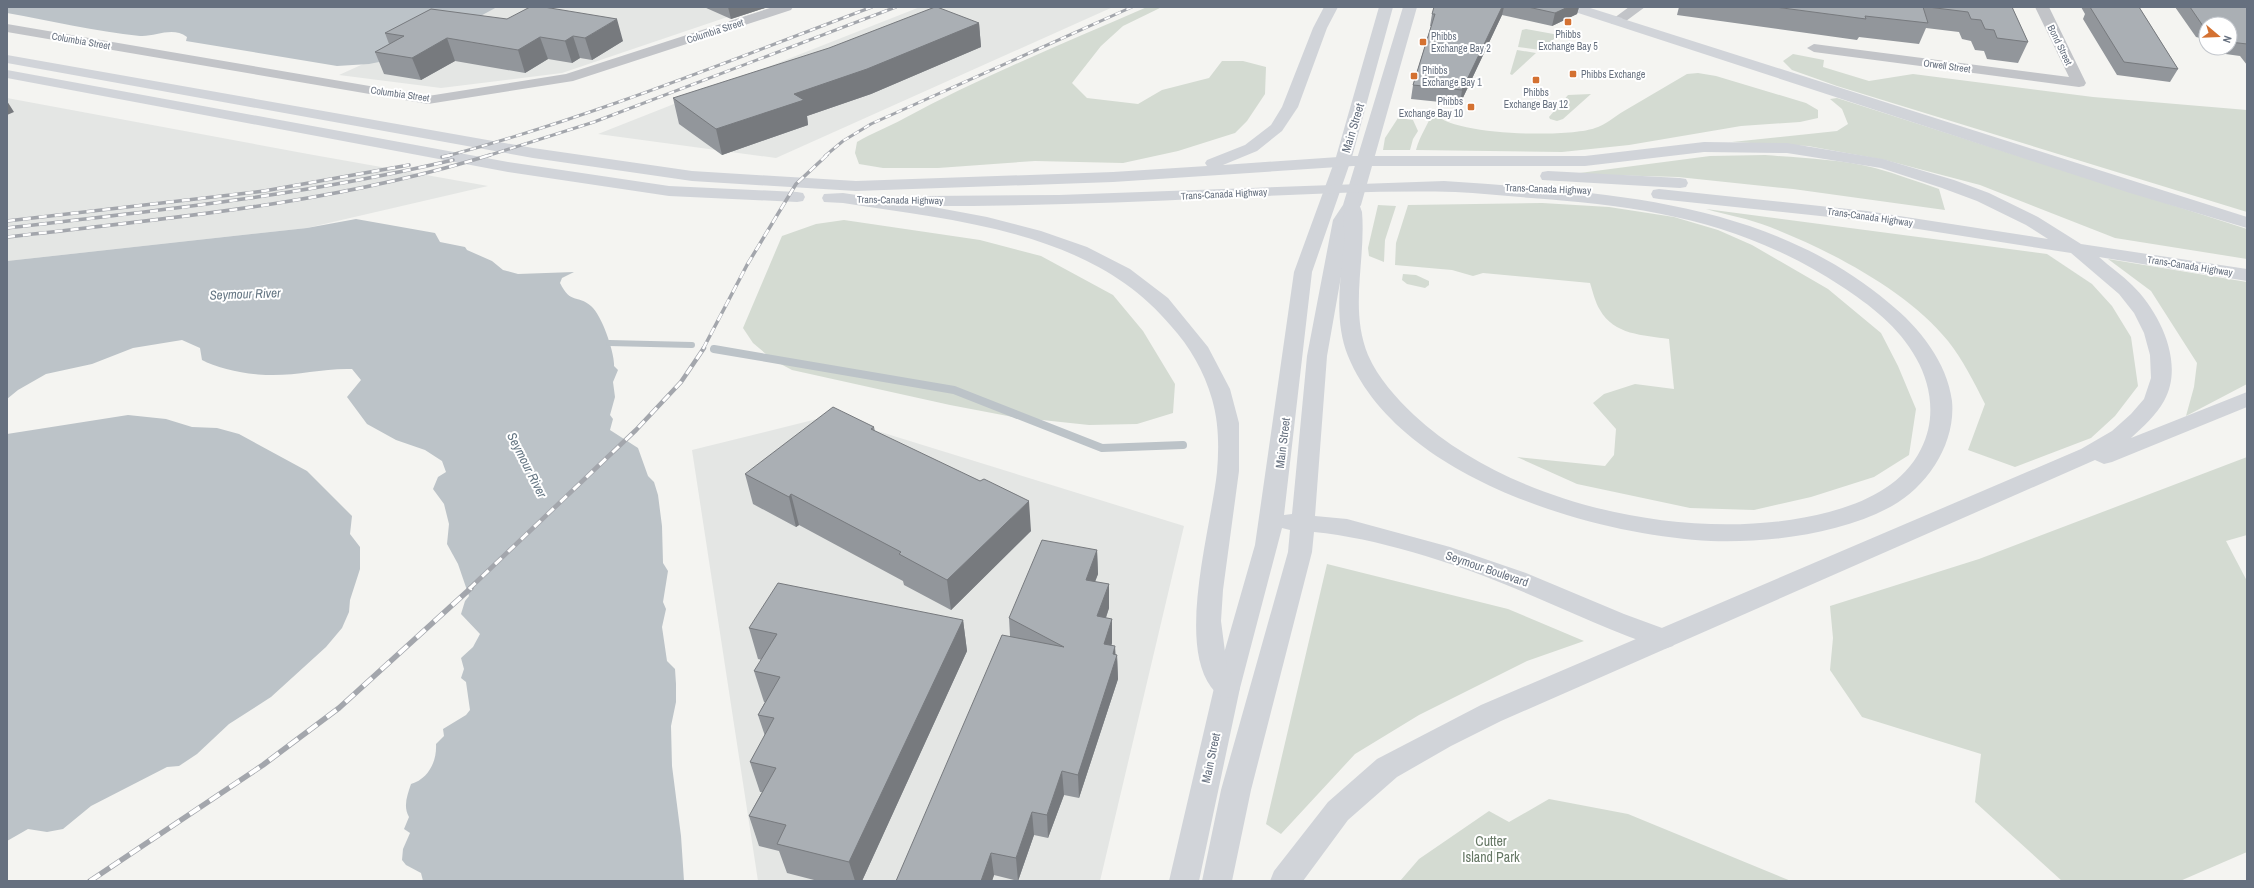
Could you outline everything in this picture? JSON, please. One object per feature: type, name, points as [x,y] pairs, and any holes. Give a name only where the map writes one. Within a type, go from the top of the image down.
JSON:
[{"type":"main road","points":[[1165,173],[1232,156],[1260,142],[1277,128],[1290,107],[1320,28],[1331,7]]},
{"type":"main road","name":"Main Street","points":[[1184,881],[1227,688],[1267,545],[1272,519],[1303,272],[1344,157],[1386,7]]},
{"type":"main road","name":"Main Street","points":[[1217,881],[1236,790],[1298,561],[1303,524],[1317,356],[1326,299],[1342,220],[1352,205],[1388,91],[1410,7]]},
{"type":"main road","points":[[1574,7],[2121,185],[2247,223]]},
{"type":"main road","points":[[7,59],[619,167],[849,192],[1009,227],[1062,243],[1110,266],[1154,295],[1187,330],[1204,355],[1216,380],[1225,407],[1229,435],[1229,470],[1208,619],[1214,669],[1227,688]]},
{"type":"main road","points":[[7,74],[508,167],[669,191],[753,196],[849,192],[1165,173],[1254,179],[1353,161],[1447,173],[1591,198],[1679,210],[1706,216],[1763,235],[1821,262],[1874,299],[1896,318],[1916,342],[1932,367],[1942,395],[1942,420],[1935,447],[1921,471],[1898,492],[1870,508],[1833,521],[1791,529],[1742,532],[1658,527],[1608,518],[1561,505],[1520,490],[1481,473],[1446,451],[1417,430],[1390,404],[1371,380],[1358,357],[1353,338],[1350,294],[1356,222],[1352,205]]},
{"type":"main road","points":[[1285,881],[1338,811],[1387,768],[1491,713],[2089,454],[2120,436],[2139,419],[2154,400],[2161,378],[2160,354],[2154,333],[2143,312],[2126,290],[2104,269],[2058,236],[1983,197],[1916,173],[1883,164],[1817,152],[1780,148],[1704,147],[1611,159],[1560,162],[1447,173]]},
{"type":"main road","name":"Trans-Canada Highway","points":[[849,192],[1022,202],[1254,179],[1447,173],[1648,181],[1798,195],[1943,214],[2247,262]]},
{"type":"main road","name":"Trans-Canada Highway","points":[[1447,173],[1584,189],[1707,198],[1788,206],[1939,226],[2247,275]]},
{"type":"main road","points":[[1999,494],[2137,445],[2247,400]]},
{"type":"main road","name":"Seymour Boulevard","points":[[1272,519],[1303,524],[1346,527],[1441,553],[1517,579],[1615,621],[1664,639]]},
{"type":"street","name":"Columbia Street","points":[[7,28],[428,100],[568,78],[786,7]]},
{"type":"street","points":[[1617,20],[1638,7]]},
{"type":"street","name":"Bond Street","points":[[2042,7],[2079,83]]},
{"type":"street","name":"Orwell Street","points":[[1814,48],[2079,83]]},
{"type":"shaded area","points":[[489,7],[757,7],[562,73],[441,88],[339,75]]},
{"type":"shaded area","points":[[920,7],[1113,7],[776,158],[598,134]]},
{"type":"shaded area","points":[[7,98],[488,186],[307,228],[7,261]]},
{"type":"shaded area","points":[[829,416],[1184,526],[1100,881],[758,881],[692,450]]},
{"type":"green space","points":[[1147,7],[1162,7],[1123,26],[1101,46],[1072,83],[1087,98],[1138,104],[1162,90],[1209,78],[1222,61],[1243,61],[1266,67],[1265,94],[1247,121],[1235,133],[1178,151],[1123,163],[1035,161],[938,168],[883,168],[859,164],[855,153],[857,142],[993,74]]},
{"type":"green space","points":[[1526,29],[1559,35],[1540,50],[1518,47],[1522,30]]},
{"type":"green space","points":[[1517,50],[1536,53],[1512,75],[1510,74]]},
{"type":"green space","points":[[1793,54],[1824,60],[1823,67],[1869,81],[1913,74],[2093,97],[2247,110],[2247,212],[1837,86],[1792,70],[1783,61]]},
{"type":"green space","points":[[1698,73],[1716,76],[1806,103],[1818,110],[1818,118],[1800,122],[1741,126],[1629,145],[1562,152],[1416,150],[1433,111],[1442,119],[1460,126],[1483,130],[1535,134],[1581,131],[1602,125],[1687,74]]},
{"type":"green space","points":[[1591,94],[1563,119],[1557,121],[1550,119],[1549,117],[1568,95]]},
{"type":"green space","points":[[1837,98],[2247,229],[2247,259],[2115,238],[1980,185],[1885,160],[1808,146],[1732,142],[1837,131],[1848,124],[1842,109],[1830,99]]},
{"type":"green space","points":[[1398,118],[1413,120],[1418,131],[1413,139],[1410,150],[1383,150],[1385,138]]},
{"type":"green space","points":[[1765,155],[1834,161],[1883,170],[1939,189],[1945,210],[1793,189],[1678,177],[1572,174],[1710,156]]},
{"type":"green space","points":[[1542,203],[1609,207],[1674,217],[1718,230],[1752,245],[1828,289],[1881,333],[1898,366],[1916,409],[1909,455],[1874,477],[1811,497],[1754,510],[1690,508],[1577,484],[1517,457],[1605,466],[1614,455],[1616,429],[1593,403],[1604,394],[1635,384],[1674,389],[1669,339],[1639,335],[1613,325],[1598,307],[1590,283],[1483,273],[1473,276],[1452,270],[1395,265],[1396,243],[1408,205]]},
{"type":"green space","points":[[1378,205],[1396,206],[1385,240],[1384,262],[1369,256],[1368,248]]},
{"type":"green space","points":[[1706,209],[2047,254],[2092,284],[2112,306],[2131,337],[2138,386],[2115,416],[2091,438],[2015,467],[1968,450],[1985,404],[1959,356],[1948,341],[1912,305],[1866,274],[1817,247],[1762,224]]},
{"type":"green space","points":[[844,220],[980,240],[1041,256],[1113,295],[1143,331],[1175,384],[1173,413],[1137,424],[1089,425],[1013,417],[950,405],[792,370],[773,360],[753,343],[743,328],[782,236],[816,224]]},
{"type":"green space","points":[[2108,259],[2247,282],[2247,384],[2186,416],[2194,387],[2197,363],[2151,291]]},
{"type":"green space","points":[[1403,274],[1416,275],[1429,281],[1429,285],[1425,288],[1407,284],[1402,280]]},
{"type":"green space","points":[[2247,457],[2247,535],[2226,541],[2247,581],[2247,852],[2180,881],[2062,881],[1975,802],[1981,754],[1862,717],[1830,670],[1833,638],[1830,606],[1979,559]]},
{"type":"green space","points":[[1327,564],[1508,609],[1584,641],[1527,661],[1419,715],[1355,754],[1281,834],[1266,824]]},
{"type":"green space","name":"Cutter Island Park","points":[[1549,799],[1628,814],[1791,881],[1400,881],[1419,859],[1489,811],[1509,822]]},
{"type":"water","points":[[7,7],[497,7],[442,37],[389,60],[369,64],[337,66],[186,41],[187,37],[176,32],[140,36],[90,29],[7,13]]},
{"type":"water","name":"Seymour River","points":[[356,219],[435,233],[440,242],[465,247],[467,250],[492,261],[503,270],[518,274],[574,272],[562,278],[560,283],[571,297],[586,302],[599,317],[610,344],[614,366],[618,370],[613,382],[615,397],[610,415],[613,419],[610,430],[638,448],[648,476],[654,482],[658,495],[662,526],[663,563],[668,571],[663,602],[666,609],[662,627],[667,661],[675,669],[676,702],[671,726],[672,766],[681,836],[684,881],[423,881],[421,873],[406,865],[402,860],[403,849],[410,833],[404,829],[409,817],[406,805],[411,784],[417,782],[427,774],[430,769],[435,757],[436,744],[444,736],[443,729],[466,715],[470,710],[466,682],[461,678],[464,669],[461,658],[473,647],[480,634],[461,614],[465,601],[469,596],[458,564],[447,544],[449,524],[444,504],[433,489],[438,477],[446,472],[442,461],[425,450],[396,440],[367,424],[347,397],[361,380],[352,369],[283,375],[246,373],[226,369],[202,360],[200,348],[182,340],[133,348],[92,364],[46,374],[18,390],[7,399],[7,261],[307,228]]},
{"type":"water","points":[[128,415],[166,419],[192,427],[217,428],[239,434],[307,471],[352,516],[350,534],[360,547],[360,569],[350,600],[349,612],[342,628],[326,647],[271,697],[229,724],[197,754],[179,766],[167,767],[91,806],[63,829],[47,832],[28,829],[7,841],[7,434]]},
{"type":"building","points":[[530,7],[544,7],[617,19],[585,38],[573,36],[565,41],[540,37],[518,50],[447,38],[412,58],[375,52],[404,36],[385,33],[431,9],[507,19]]},
{"type":"building","points":[[935,7],[979,23],[867,69],[794,94],[804,100],[716,129],[673,98],[829,48]]},
{"type":"building","points":[[1434,7],[1502,7],[1462,90],[1413,85],[1435,14],[1432,14]]},
{"type":"building","points":[[1528,7],[1568,7],[1555,13]]},
{"type":"building","points":[[1775,7],[1923,7],[1928,23],[1865,16],[1866,19]]},
{"type":"building","points":[[1928,7],[2012,7],[2028,42],[1997,38],[1994,30],[1985,29],[1981,20],[1971,19],[1968,12]]},
{"type":"building","points":[[2090,7],[2139,7],[2178,69],[2124,62]]},
{"type":"building","points":[[2190,7],[2247,7],[2247,44],[2238,43],[2238,16],[2198,16],[2198,19]]},
{"type":"building","points":[[833,407],[874,427],[871,429],[980,481],[984,479],[1029,501],[947,580],[899,554],[901,552],[791,494],[789,497],[745,474]]},
{"type":"building","points":[[1042,540],[1097,550],[1086,580],[1109,584],[1097,616],[1112,619],[1104,644],[1115,646],[1113,654],[1117,655],[1078,775],[1062,771],[1047,815],[1032,812],[1016,858],[991,853],[981,881],[896,881],[1002,635],[1064,647],[1009,618]]},
{"type":"building","points":[[778,583],[963,620],[849,862],[777,844],[786,825],[749,816],[776,768],[750,762],[774,718],[758,715],[780,677],[754,671],[777,634],[749,628]]},
{"type":"waterway","points":[[609,343],[692,345]]},
{"type":"waterway","points":[[714,349],[954,390],[1102,448],[1183,445]]},
{"type":"railway","points":[[449,155],[501,141],[608,106],[872,7]]},
{"type":"railway","points":[[487,156],[594,122],[896,7]]},
{"type":"railway","points":[[825,156],[843,141],[871,124],[1132,7]]},
{"type":"railway","points":[[442,157],[449,155]]},
{"type":"railway","points":[[7,237],[190,216],[311,197],[371,186],[431,172],[490,155]]},
{"type":"railway","points":[[703,349],[747,265],[796,184],[827,155]]},
{"type":"railway","points":[[7,228],[231,201],[342,183],[453,160]]},
{"type":"railway","points":[[7,221],[264,191],[409,165]]},
{"type":"railway","points":[[469,589],[636,430],[681,382],[704,348]]},
{"type":"railway","points":[[90,881],[263,765],[339,708],[471,588]]},
{"type":"place","name":"Phibbs Exchange Bay 5","points":[[1568,22]]},
{"type":"place","name":"Phibbs Exchange Bay 2","points":[[1423,42]]},
{"type":"place","name":"Phibbs Exchange","points":[[1573,74]]},
{"type":"place","name":"Phibbs Exchange Bay 1","points":[[1414,76]]},
{"type":"place","name":"Phibbs Exchange Bay 12","points":[[1536,80]]},
{"type":"place","name":"Phibbs Exchange Bay 10","points":[[1471,107]]}]
